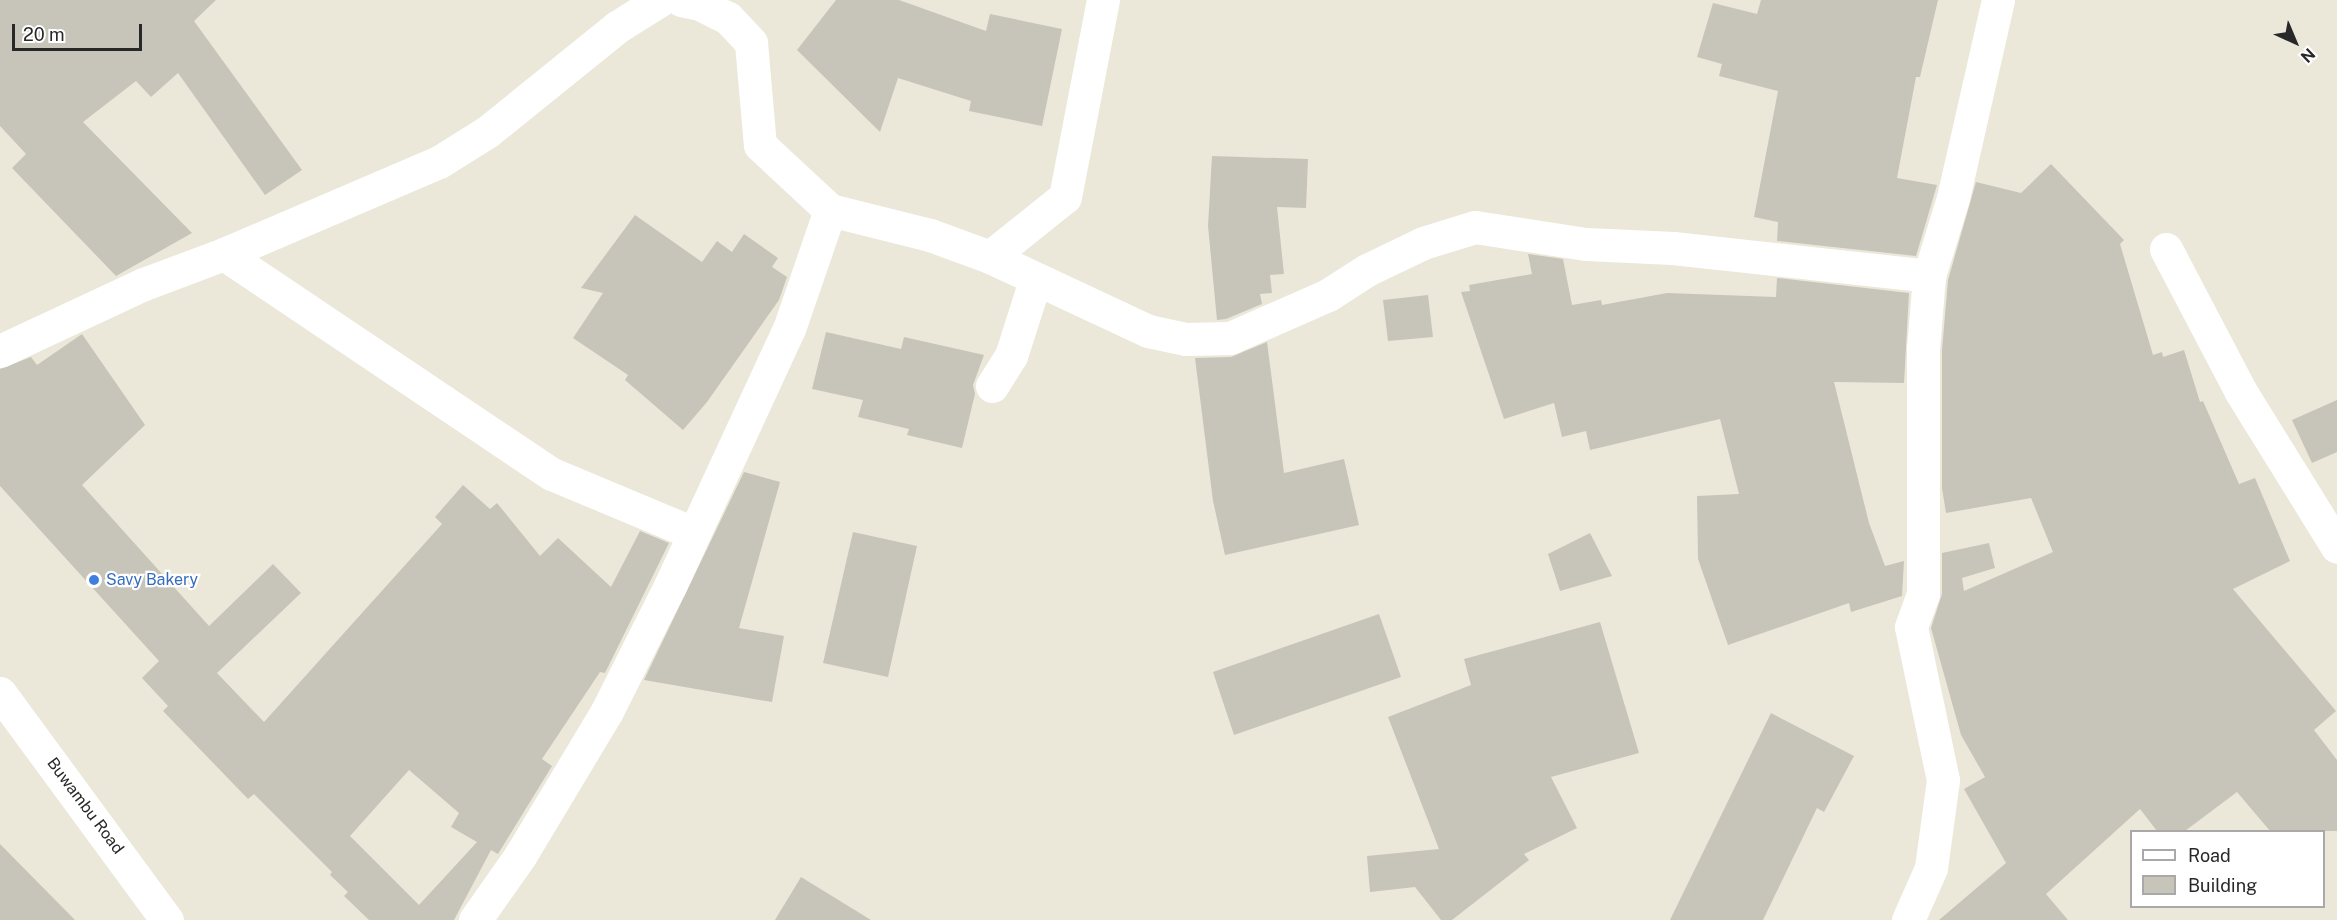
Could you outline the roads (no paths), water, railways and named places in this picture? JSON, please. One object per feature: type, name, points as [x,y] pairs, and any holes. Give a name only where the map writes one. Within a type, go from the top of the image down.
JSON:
[{"type":"street","points":[[0,351],[144,284],[224,254],[439,162],[487,132],[618,27],[660,0]]},
{"type":"street","points":[[681,0],[700,4],[728,18],[750,43],[760,145],[830,210],[930,235],[990,257],[1035,281],[1148,331],[1197,339],[1230,339],[1328,295],[1423,243],[1475,227],[1586,244],[1673,248],[1929,276]]},
{"type":"street","points":[[990,257],[1065,197],[1103,0]]},
{"type":"street","points":[[1908,920],[1931,868],[1943,780],[1911,627],[1923,594],[1923,349],[1929,276],[1953,198],[1998,0]]},
{"type":"street","points":[[475,920],[520,856],[606,713],[789,329],[830,210]]},
{"type":"street","points":[[2166,249],[2241,392],[2337,547]]},
{"type":"street","points":[[224,254],[552,474],[693,533]]},
{"type":"street","points":[[992,386],[1011,356],[1035,281]]},
{"type":"street","name":"Buwambu Road","points":[[0,693],[167,920]]},
{"type":"place","name":"Savy Bakery","points":[[94,580]]}]
